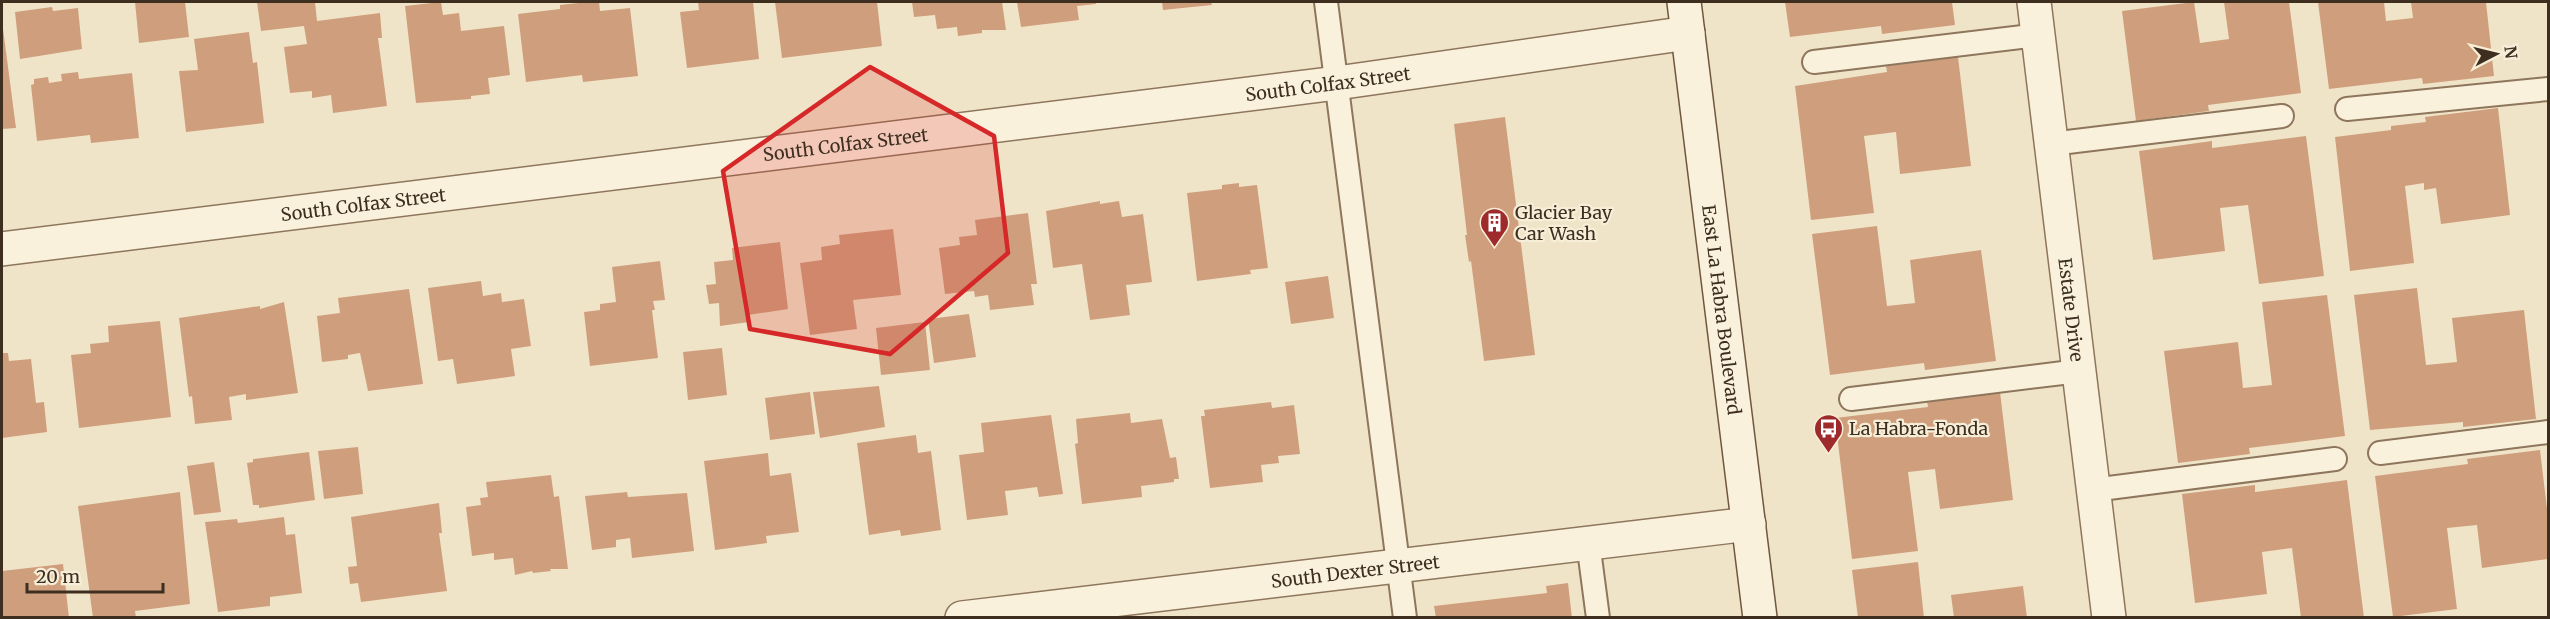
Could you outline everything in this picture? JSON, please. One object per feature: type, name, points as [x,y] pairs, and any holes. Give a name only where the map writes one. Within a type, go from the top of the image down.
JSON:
[{"type":"street","name":"Estate Drive","points":[[2034,2],[2109,618]]},
{"type":"street","name":"South Colfax Street","points":[[2,249],[1336,83],[1686,17]]},
{"type":"street","name":"East La Habra Boulevard","points":[[1686,17],[1760,618]]},
{"type":"street","name":"South Dexter Street","points":[[962,618],[1398,564],[1749,524]]},
{"type":"lane","points":[[1326,2],[1405,618]]},
{"type":"lane","points":[[1814,62],[2038,35]]},
{"type":"lane","points":[[2347,109],[2548,89]]},
{"type":"lane","points":[[2051,144],[2283,116]]},
{"type":"lane","points":[[1851,399],[2079,371]]},
{"type":"lane","points":[[2380,453],[2548,432]]},
{"type":"lane","points":[[2093,490],[2334,459]]},
{"type":"lane","points":[[1588,542],[1598,618]]},
{"type":"highlighted area","points":[[870,67],[994,136],[1008,253],[890,354],[750,329],[723,171]]},
{"type":"building","points":[[135,2],[185,2],[189,37],[139,43]]},
{"type":"building","points":[[257,2],[315,2],[317,21],[380,13],[382,38],[378,38],[387,106],[333,113],[331,95],[312,98],[312,91],[290,93],[284,47],[307,44],[304,26],[261,31]]},
{"type":"building","points":[[441,2],[443,15],[459,13],[461,31],[504,26],[510,75],[488,78],[490,94],[471,96],[471,99],[416,103],[405,6]]},
{"type":"building","points":[[599,2],[600,11],[630,8],[638,76],[583,82],[582,75],[526,82],[518,14],[560,9],[560,5]]},
{"type":"building","points":[[698,2],[753,2],[759,59],[687,68],[680,12],[699,10]]},
{"type":"building","points":[[775,2],[877,2],[882,46],[782,58]]},
{"type":"building","points":[[912,2],[1002,2],[1006,30],[982,30],[982,33],[958,36],[957,27],[937,29],[935,15],[914,17]]},
{"type":"building","points":[[1017,2],[1096,2],[1096,4],[1077,6],[1079,20],[1021,27]]},
{"type":"building","points":[[1162,2],[1211,2],[1212,5],[1163,10]]},
{"type":"building","points":[[1785,2],[1952,2],[1955,25],[1882,34],[1881,26],[1790,37]]},
{"type":"building","points":[[2194,2],[2200,43],[2229,39],[2224,2],[2289,2],[2301,93],[2208,105],[2209,111],[2136,121],[2122,11]]},
{"type":"building","points":[[2318,2],[2384,2],[2386,21],[2413,18],[2411,2],[2486,2],[2494,76],[2423,84],[2422,78],[2329,89]]},
{"type":"building","points":[[52,7],[53,11],[78,8],[82,49],[20,59],[15,12]]},
{"type":"building","points":[[2,21],[16,128],[2,129]]},
{"type":"building","points":[[249,32],[253,63],[257,62],[264,123],[186,132],[179,71],[198,70],[194,39]]},
{"type":"building","points":[[1958,57],[1971,166],[1900,174],[1896,132],[1864,136],[1874,213],[1811,220],[1795,86],[1887,72],[1886,66]]},
{"type":"building","points":[[78,72],[79,79],[132,73],[139,138],[91,143],[90,135],[37,141],[31,85],[34,84],[34,79],[48,77],[49,83],[62,81],[61,74]]},
{"type":"building","points":[[2498,108],[2510,215],[2441,224],[2436,188],[2424,190],[2424,183],[2405,186],[2414,263],[2350,271],[2335,137],[2391,130],[2391,126],[2426,122],[2425,117]]},
{"type":"building","name":"Glacier Bay Car Wash","points":[[1505,117],[1535,355],[1484,361],[1471,261],[1469,262],[1465,235],[1467,235],[1454,124]]},
{"type":"building","points":[[2306,136],[2324,276],[2259,284],[2248,205],[2220,208],[2225,251],[2153,260],[2139,151],[2212,141],[2212,148]]},
{"type":"building","points":[[1239,183],[1239,187],[1257,185],[1268,268],[1250,270],[1251,274],[1197,281],[1187,193],[1222,189],[1222,185]]},
{"type":"building","points":[[1100,201],[1100,204],[1119,201],[1122,217],[1143,214],[1152,282],[1126,285],[1130,315],[1090,320],[1082,264],[1053,268],[1046,211]]},
{"type":"building","points":[[1028,213],[1037,284],[1031,284],[1034,305],[990,310],[988,295],[975,297],[974,291],[945,294],[939,248],[960,245],[959,237],[977,235],[975,220]]},
{"type":"building","points":[[1877,226],[1887,306],[1915,303],[1910,260],[1981,250],[1996,361],[1925,370],[1924,363],[1830,375],[1812,234]]},
{"type":"building","points":[[893,229],[901,295],[853,300],[857,329],[810,335],[800,263],[822,260],[821,247],[840,244],[839,235]]},
{"type":"building","points":[[780,242],[788,309],[748,315],[749,322],[720,326],[719,303],[709,304],[706,285],[716,284],[714,262],[733,260],[732,248]]},
{"type":"building","points":[[660,261],[665,300],[653,301],[655,310],[652,310],[658,358],[590,366],[584,312],[600,310],[600,304],[616,302],[612,267]]},
{"type":"building","points":[[1328,276],[1334,318],[1291,324],[1285,282]]},
{"type":"building","points":[[481,281],[483,296],[501,293],[502,302],[524,299],[531,346],[511,349],[515,376],[457,384],[453,359],[438,361],[428,288]]},
{"type":"building","points":[[2417,288],[2426,365],[2457,362],[2452,318],[2524,310],[2536,419],[2463,427],[2463,422],[2370,430],[2354,295]]},
{"type":"building","points":[[409,289],[423,384],[368,391],[360,353],[348,355],[348,359],[322,362],[317,316],[340,313],[338,298]]},
{"type":"building","points":[[2327,295],[2345,436],[2249,448],[2250,454],[2178,463],[2164,351],[2238,342],[2243,388],[2272,385],[2262,302]]},
{"type":"building","points":[[284,302],[298,393],[246,400],[246,394],[229,397],[232,420],[195,424],[192,396],[189,397],[179,318],[260,306],[260,309]]},
{"type":"building","points":[[969,314],[976,357],[934,363],[928,319]]},
{"type":"building","points":[[160,321],[171,417],[79,428],[71,355],[91,353],[90,344],[109,342],[108,326]]},
{"type":"building","points":[[925,322],[930,370],[881,375],[876,328]]},
{"type":"building","points":[[722,348],[727,395],[688,400],[683,352]]},
{"type":"building","points":[[2,353],[8,353],[9,361],[31,359],[36,403],[44,402],[47,432],[2,438]]},
{"type":"building","points":[[879,386],[885,427],[820,438],[813,392]]},
{"type":"building","points":[[810,392],[815,434],[770,440],[765,398]]},
{"type":"building","points":[[2000,392],[2013,500],[1940,509],[1935,469],[1908,472],[1918,551],[1852,559],[1835,418],[1928,407],[1927,401]]},
{"type":"building","points":[[1271,402],[1272,408],[1294,405],[1300,454],[1278,456],[1279,463],[1261,465],[1263,482],[1210,488],[1201,416],[1205,416],[1204,410]]},
{"type":"building","points":[[1130,413],[1131,423],[1162,419],[1170,458],[1176,457],[1179,479],[1174,479],[1174,482],[1141,486],[1142,497],[1082,504],[1075,444],[1078,443],[1076,419]]},
{"type":"building","points":[[1051,415],[1063,494],[1039,497],[1037,487],[1005,491],[1008,515],[967,520],[959,455],[984,452],[981,423]]},
{"type":"building","points":[[916,435],[918,453],[931,451],[941,530],[901,536],[900,530],[869,535],[857,443]]},
{"type":"building","points":[[358,447],[363,494],[324,499],[318,451]]},
{"type":"building","points":[[2540,450],[2548,517],[2548,559],[2482,568],[2477,525],[2447,528],[2457,609],[2393,617],[2375,476],[2468,464],[2467,459]]},
{"type":"building","points":[[309,452],[315,500],[259,508],[259,505],[253,505],[247,463],[253,462],[253,459]]},
{"type":"building","points":[[768,453],[770,476],[791,473],[799,532],[766,536],[767,543],[715,550],[704,461]]},
{"type":"building","points":[[214,462],[221,512],[194,515],[187,466]]},
{"type":"building","points":[[551,475],[554,497],[559,496],[568,569],[550,569],[551,571],[533,573],[532,571],[515,575],[513,558],[494,560],[494,553],[472,556],[466,507],[481,505],[480,498],[488,497],[486,482]]},
{"type":"building","points":[[2347,480],[2364,618],[2301,618],[2292,548],[2262,552],[2267,594],[2195,603],[2182,494],[2255,485],[2255,492]]},
{"type":"building","points":[[180,492],[190,604],[135,611],[136,618],[93,618],[78,506]]},
{"type":"building","points":[[627,492],[628,497],[687,493],[694,551],[632,558],[630,538],[616,540],[616,547],[592,550],[585,496]]},
{"type":"building","points":[[439,503],[442,533],[439,533],[447,591],[361,602],[358,583],[350,584],[348,567],[357,566],[351,517]]},
{"type":"building","points":[[284,517],[286,535],[295,534],[302,593],[270,597],[270,606],[218,612],[205,522],[237,519],[238,523]]},
{"type":"building","points":[[1918,562],[1924,618],[1858,618],[1852,570]]},
{"type":"building","points":[[63,564],[69,618],[2,618],[2,571]]},
{"type":"building","points":[[1568,583],[1572,618],[1436,618],[1434,606],[1547,593],[1546,586]]},
{"type":"building","points":[[2023,586],[2027,618],[1954,618],[1951,595]]},
{"type":"place","name":"Glacier Bay Car Wash","points":[[1494,248]]},
{"type":"place","name":"La Habra-Fonda","points":[[1828,454]]}]
